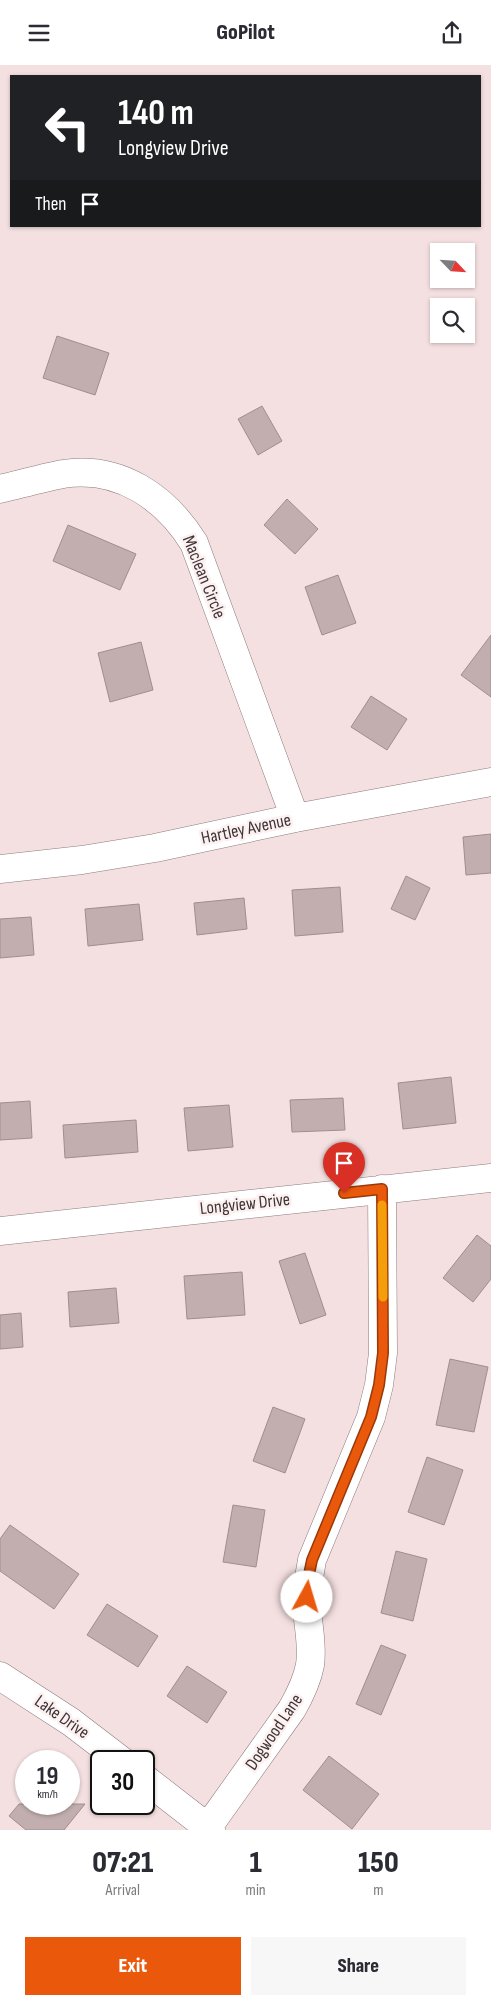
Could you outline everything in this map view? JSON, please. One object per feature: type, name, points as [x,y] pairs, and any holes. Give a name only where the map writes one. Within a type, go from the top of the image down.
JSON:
[{"type":"street","name":"Maclean Circle","points":[[0,489],[65,474],[94,473],[121,480],[143,489],[163,503],[181,523],[194,543],[295,818]]},
{"type":"street","name":"Hartley Avenue","points":[[0,869],[82,860],[156,848],[295,818],[491,782]]},
{"type":"street","name":"Longview Drive","points":[[0,1231],[491,1178]]},
{"type":"street","name":"Dogwood Lane","points":[[210,1829],[292,1709],[303,1688],[310,1665],[311,1643],[307,1609],[307,1584],[312,1560],[371,1417],[379,1385],[383,1353],[382,1189]]},
{"type":"street","name":"Lake Drive","points":[[0,1676],[71,1722],[108,1750]]},
{"type":"street","points":[[155,1786],[210,1829]]},
{"type":"building","points":[[57,336],[109,353],[95,395],[43,378]]},
{"type":"building","points":[[262,406],[282,441],[258,455],[238,419]]},
{"type":"building","points":[[287,499],[318,529],[295,554],[264,525]]},
{"type":"building","points":[[68,525],[136,554],[120,590],[53,561]]},
{"type":"building","points":[[338,575],[356,623],[322,635],[305,587]]},
{"type":"building","points":[[491,635],[491,697],[461,675]]},
{"type":"building","points":[[141,642],[153,690],[110,702],[98,653]]},
{"type":"building","points":[[371,696],[407,719],[387,750],[351,727]]},
{"type":"building","points":[[491,834],[491,873],[466,875],[463,837]]},
{"type":"building","points":[[406,876],[430,888],[415,920],[391,909]]},
{"type":"building","points":[[340,887],[343,932],[295,936],[292,890]]},
{"type":"building","points":[[244,898],[247,929],[197,935],[194,903]]},
{"type":"building","points":[[139,904],[143,940],[88,946],[85,909]]},
{"type":"building","points":[[31,917],[34,955],[0,958],[0,919]]},
{"type":"building","points":[[451,1077],[456,1123],[403,1129],[398,1083]]},
{"type":"building","points":[[343,1098],[345,1130],[292,1132],[290,1100]]},
{"type":"building","points":[[30,1101],[32,1138],[0,1140],[0,1103]]},
{"type":"building","points":[[229,1105],[233,1147],[188,1151],[184,1108]]},
{"type":"building","points":[[136,1120],[138,1152],[65,1158],[63,1125]]},
{"type":"building","points":[[477,1235],[491,1246],[491,1279],[473,1302],[443,1278]]},
{"type":"building","points":[[305,1253],[326,1315],[300,1324],[279,1261]]},
{"type":"building","points":[[242,1272],[245,1315],[187,1319],[184,1276]]},
{"type":"building","points":[[116,1288],[119,1323],[70,1327],[68,1292]]},
{"type":"building","points":[[21,1313],[23,1347],[0,1349],[0,1315]]},
{"type":"building","points":[[450,1359],[488,1367],[474,1432],[436,1425]]},
{"type":"building","points":[[273,1407],[305,1419],[285,1473],[253,1461]]},
{"type":"building","points":[[427,1457],[463,1470],[444,1525],[408,1512]]},
{"type":"building","points":[[233,1505],[265,1510],[256,1567],[223,1562]]},
{"type":"building","points":[[10,1525],[79,1574],[54,1609],[0,1571],[0,1539]]},
{"type":"building","points":[[396,1551],[427,1559],[413,1621],[381,1613]]},
{"type":"building","points":[[107,1604],[158,1636],[138,1667],[87,1635]]},
{"type":"building","points":[[381,1645],[406,1655],[381,1715],[356,1704]]},
{"type":"building","points":[[187,1666],[227,1692],[207,1723],[167,1696]]},
{"type":"building","points":[[329,1756],[379,1794],[352,1829],[303,1790]]},
{"type":"building","points":[[15,1809],[15,1815],[76,1815],[64,1830],[26,1830],[9,1816]]},
{"type":"slow traffic","points":[[382,1205],[383,1297]]},
{"type":"route","points":[[307,1597],[307,1584],[312,1560],[371,1417],[379,1385],[383,1353],[382,1189],[344,1193]]}]
